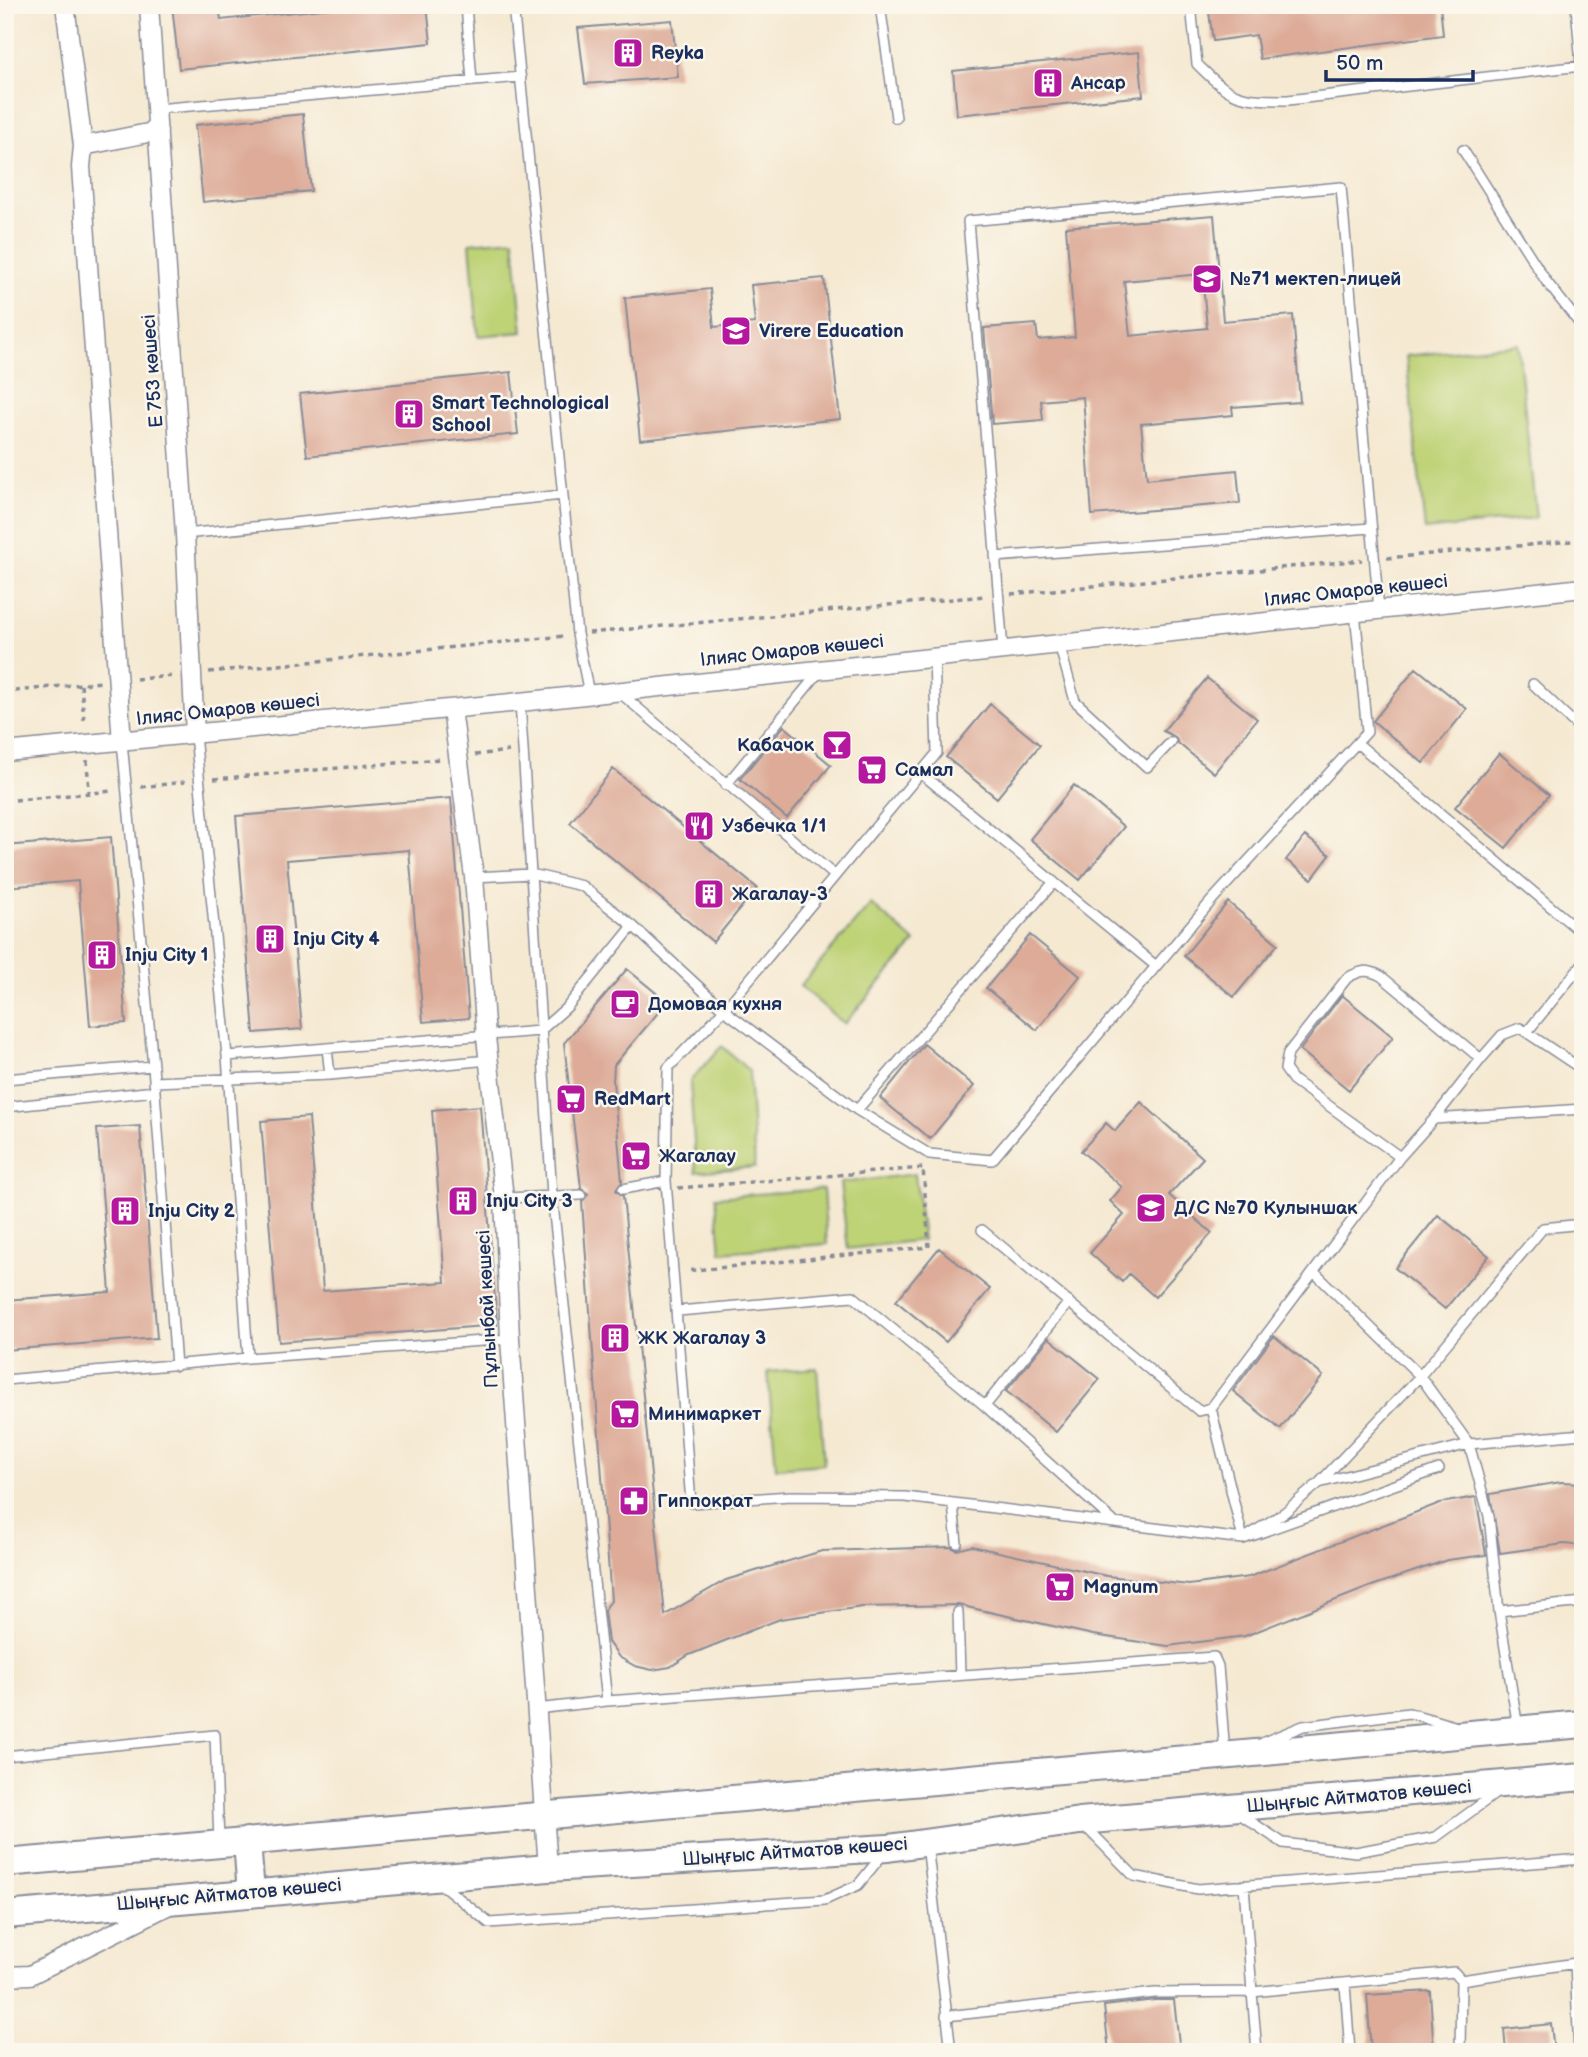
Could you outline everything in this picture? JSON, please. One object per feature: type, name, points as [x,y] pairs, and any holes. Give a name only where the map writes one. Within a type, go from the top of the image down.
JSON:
[{"type":"main road","points":[[5,1863],[1583,1724]]},
{"type":"main road","name":"Шыңғыс Айтматов көшесі","points":[[5,1915],[548,1868],[888,1848],[1080,1821],[1583,1777]]},
{"type":"main road","points":[[247,1841],[251,1894]]},
{"type":"street","points":[[65,5],[83,146],[80,195],[122,742]]},
{"type":"street","name":"Е 753 көшесі","points":[[149,5],[185,534],[194,735]]},
{"type":"street","points":[[83,146],[158,131]]},
{"type":"street","name":"Ілияс Омаров көшесі","points":[[5,752],[453,709],[1583,588]]},
{"type":"street","name":"Пұлынбай көшесі","points":[[453,709],[474,877],[486,1037],[503,1198],[510,1339],[548,1868]]},
{"type":"street","points":[[5,1976],[30,1975],[180,1900]]},
{"type":"lane","points":[[467,5],[472,81]]},
{"type":"lane","points":[[513,5],[577,635],[589,694]]},
{"type":"lane","points":[[880,5],[896,118]]},
{"type":"lane","points":[[1191,5],[1197,64],[1219,86],[1244,100],[1288,100],[1582,67],[1576,5]]},
{"type":"lane","points":[[156,109],[521,76]]},
{"type":"lane","points":[[1463,150],[1546,281],[1583,328]]},
{"type":"lane","points":[[1003,650],[968,221],[1341,187],[1379,610]]},
{"type":"lane","points":[[185,534],[563,495]]},
{"type":"lane","points":[[995,557],[1371,528]]},
{"type":"lane","points":[[474,877],[531,874],[582,886],[633,926],[724,1010],[857,1110],[929,1154],[992,1160],[1213,899],[1367,732],[1355,612]]},
{"type":"lane","points":[[1059,644],[1075,701],[1147,767],[1171,742]]},
{"type":"lane","points":[[934,657],[937,754],[724,1010],[668,1068],[667,1185],[691,1503],[790,1496],[905,1497],[1243,1539],[1440,1469]]},
{"type":"lane","points":[[726,785],[821,669]]},
{"type":"lane","points":[[1532,684],[1576,725],[1583,717]]},
{"type":"lane","points":[[619,691],[834,875]]},
{"type":"lane","points":[[520,702],[552,1195],[607,1700]]},
{"type":"lane","points":[[194,735],[227,1056],[248,1358]]},
{"type":"lane","points":[[122,742],[155,1087],[176,1366]]},
{"type":"lane","points":[[1357,743],[1583,934]]},
{"type":"lane","points":[[922,774],[1156,967]]},
{"type":"lane","points":[[857,1110],[1054,882]]},
{"type":"lane","points":[[227,1056],[540,1031],[567,1007],[633,926]]},
{"type":"lane","points":[[1527,1032],[1583,962]]},
{"type":"lane","points":[[1400,1157],[1293,1080],[1285,1069],[1288,1053],[1347,978],[1368,970],[1381,976],[1481,1059]]},
{"type":"lane","points":[[982,1230],[1199,1411],[1210,1408],[1400,1157],[1481,1059],[1508,1031],[1520,1028],[1583,1070]]},
{"type":"lane","points":[[327,1048],[330,1075]]},
{"type":"lane","points":[[5,1107],[155,1087],[330,1075],[489,1060]]},
{"type":"lane","points":[[5,1079],[153,1066]]},
{"type":"lane","points":[[1434,1119],[1583,1109]]},
{"type":"lane","points":[[623,1189],[667,1185]]},
{"type":"lane","points":[[503,1198],[581,1195]]},
{"type":"lane","points":[[1243,1539],[1285,1512],[1319,1483],[1420,1376],[1543,1228],[1583,1224]]},
{"type":"lane","points":[[1314,1272],[1420,1376],[1469,1444],[1489,1516],[1499,1611],[1518,1730]]},
{"type":"lane","points":[[678,1311],[853,1296],[985,1406],[1114,1522]]},
{"type":"lane","points":[[985,1406],[1069,1302]]},
{"type":"lane","points":[[5,1380],[248,1358],[510,1339]]},
{"type":"lane","points":[[1210,1408],[1243,1539]]},
{"type":"lane","points":[[1319,1483],[1469,1444],[1583,1434]]},
{"type":"lane","points":[[953,1505],[957,1543]]},
{"type":"lane","points":[[1499,1611],[1583,1602]]},
{"type":"lane","points":[[958,1612],[960,1675]]},
{"type":"lane","points":[[536,1709],[607,1700],[1214,1657],[1218,1666],[1225,1757]]},
{"type":"lane","points":[[5,1756],[215,1735],[219,1843]]},
{"type":"lane","points":[[1231,1808],[1283,1843],[1356,1852],[1436,1837],[1509,1784]]},
{"type":"lane","points":[[1080,1821],[1134,1876],[1198,1889],[1583,1859]]},
{"type":"lane","points":[[927,1843],[951,2052]]},
{"type":"lane","points":[[433,1878],[489,1923],[824,1900],[858,1885],[888,1848]]},
{"type":"lane","points":[[1244,1885],[1258,2052]]},
{"type":"lane","points":[[1461,1980],[1579,1963],[1578,2052]]},
{"type":"lane","points":[[946,2016],[1155,1993],[1252,1993],[1454,1972],[1461,1980],[1460,2052]]},
{"type":"lane","points":[[1345,1984],[1350,2052]]},
{"type":"path","points":[[5,692],[1583,540]]},
{"type":"path","points":[[81,685],[84,720]]},
{"type":"path","points":[[5,801],[522,750]]},
{"type":"path","points":[[87,758],[89,793]]},
{"type":"path","points":[[667,1185],[923,1168],[929,1247],[674,1272]]},
{"type":"green space","points":[[514,239],[523,332],[478,336],[470,243]]},
{"type":"green space","points":[[1518,344],[1536,518],[1425,530],[1406,356]]},
{"type":"green space","points":[[871,904],[915,942],[844,1024],[800,986]]},
{"type":"green space","points":[[722,1046],[749,1071],[755,1167],[696,1172],[690,1081]]},
{"type":"green space","points":[[915,1174],[923,1240],[848,1249],[840,1183]]},
{"type":"green space","points":[[823,1189],[827,1244],[721,1252],[716,1197]]},
{"type":"green space","points":[[817,1368],[824,1464],[776,1468],[768,1372]]},
{"type":"building","points":[[172,5],[219,5],[221,20],[360,5],[427,5],[431,43],[179,69]]},
{"type":"building","points":[[1208,5],[1253,5],[1254,13],[1311,5],[1440,5],[1443,35],[1260,59],[1256,35],[1213,41]]},
{"type":"building","name":"Reyka","points":[[672,20],[678,77],[585,84],[578,28]]},
{"type":"building","name":"Ансар","points":[[1139,52],[1143,96],[957,115],[953,71]]},
{"type":"building","points":[[303,114],[311,191],[203,202],[195,125]]},
{"type":"building","points":[[1214,215],[1223,321],[1293,315],[1300,402],[1232,407],[1233,415],[1141,424],[1147,479],[1237,470],[1240,503],[1092,515],[1083,397],[1041,401],[1043,420],[992,424],[984,328],[1036,324],[1038,340],[1075,337],[1066,227]],"holes":[[[1202,274],[1207,328],[1130,336],[1124,281]]]},
{"type":"building","points":[[824,278],[840,419],[640,440],[625,298],[710,289],[714,327],[755,323],[751,285]]},
{"type":"building","name":"Smart Technological School","points":[[511,372],[518,434],[307,456],[300,394]]},
{"type":"building","points":[[1416,668],[1467,709],[1423,763],[1373,721]]},
{"type":"building","points":[[1207,678],[1257,719],[1214,773],[1178,743],[1175,737],[1163,731]]},
{"type":"building","points":[[990,704],[1040,745],[997,798],[946,757]]},
{"type":"building","points":[[784,726],[831,765],[787,818],[740,779]]},
{"type":"building","points":[[1499,753],[1549,795],[1506,848],[1455,807]]},
{"type":"building","points":[[613,769],[757,888],[713,942],[570,823]]},
{"type":"building","points":[[1074,785],[1124,827],[1080,880],[1030,839]]},
{"type":"building","name":"Inju City 4","points":[[451,798],[469,1018],[423,1022],[409,850],[287,860],[302,1029],[254,1033],[236,816]]},
{"type":"building","points":[[1305,836],[1330,855],[1312,879],[1286,860]]},
{"type":"building","name":"Inju City 1","points":[[111,837],[126,1023],[90,1026],[78,881],[5,887],[5,846]]},
{"type":"building","points":[[1228,902],[1278,944],[1234,997],[1184,956]]},
{"type":"building","points":[[1030,935],[1080,976],[1037,1030],[986,988]]},
{"type":"building","name":"ЖК Жагалау 3","points":[[627,969],[667,1002],[614,1065],[613,1081],[622,1182],[616,1190],[623,1196],[665,1615],[726,1580],[822,1551],[951,1547],[957,1550],[972,1546],[1107,1576],[1189,1585],[1249,1577],[1440,1503],[1476,1497],[1486,1555],[1447,1560],[1369,1587],[1245,1636],[1168,1646],[1093,1635],[958,1605],[862,1607],[780,1619],[689,1655],[670,1667],[652,1670],[635,1666],[619,1657],[608,1642],[604,1610],[611,1601],[582,1202],[588,1194],[581,1188],[564,1043]]},
{"type":"building","points":[[1342,995],[1393,1037],[1349,1090],[1300,1050]]},
{"type":"building","points":[[924,1044],[974,1086],[930,1139],[880,1098]]},
{"type":"building","points":[[1141,1102],[1203,1158],[1169,1195],[1212,1233],[1155,1297],[1129,1274],[1122,1282],[1090,1253],[1124,1215],[1110,1201],[1122,1187],[1081,1151],[1106,1123],[1115,1131]]},
{"type":"building","name":"Inju City 3","points":[[480,1106],[497,1325],[279,1342],[261,1121],[309,1117],[323,1291],[445,1282],[432,1110]]},
{"type":"building","name":"Inju City 2","points":[[140,1126],[157,1338],[5,1350],[5,1300],[110,1292],[97,1129]]},
{"type":"building","points":[[1438,1215],[1489,1256],[1445,1309],[1395,1268]]},
{"type":"building","points":[[939,1248],[990,1289],[946,1342],[896,1301]]},
{"type":"building","points":[[1274,1336],[1323,1376],[1280,1429],[1233,1391]]},
{"type":"building","points":[[1049,1338],[1100,1379],[1056,1432],[1006,1391]]},
{"type":"building","points":[[1561,1482],[1583,1483],[1583,1546],[1564,1544],[1500,1553],[1490,1494]]},
{"type":"building","points":[[1430,1991],[1434,2052],[1371,2052],[1367,1995]]},
{"type":"building","points":[[1174,2000],[1180,2052],[1109,2052],[1104,2006]]},
{"type":"building","points":[[1551,2024],[1554,2052],[1506,2052],[1504,2029]]},
{"type":"place","name":"Reyka","points":[[628,53]]},
{"type":"place","name":"Ансар","points":[[1048,83]]},
{"type":"place","name":"№71 мектеп-лицей","points":[[1207,279]]},
{"type":"place","name":"Virere Education","points":[[736,331]]},
{"type":"place","name":"Smart Technological School","points":[[409,414]]},
{"type":"place","name":"Кабачок","points":[[837,745]]},
{"type":"place","name":"Самал","points":[[872,770]]},
{"type":"place","name":"Узбечка 1/1","points":[[699,826]]},
{"type":"place","name":"Жагалау-3","points":[[709,894]]},
{"type":"place","name":"Inju City 4","points":[[270,939]]},
{"type":"place","name":"Inju City 1","points":[[102,955]]},
{"type":"place","name":"Домовая кухня","points":[[625,1004]]},
{"type":"place","name":"RedMart","points":[[571,1099]]},
{"type":"place","name":"Жагалау","points":[[636,1156]]},
{"type":"place","name":"Inju City 3","points":[[463,1201]]},
{"type":"place","name":"Д/С №70 Кулыншак","points":[[1151,1208]]},
{"type":"place","name":"Inju City 2","points":[[125,1211]]},
{"type":"place","name":"ЖК Жагалау 3","points":[[615,1338]]},
{"type":"place","name":"Минимаркет","points":[[625,1414]]},
{"type":"place","name":"Гиппократ","points":[[634,1501]]},
{"type":"place","name":"Magnum","points":[[1060,1587]]}]
